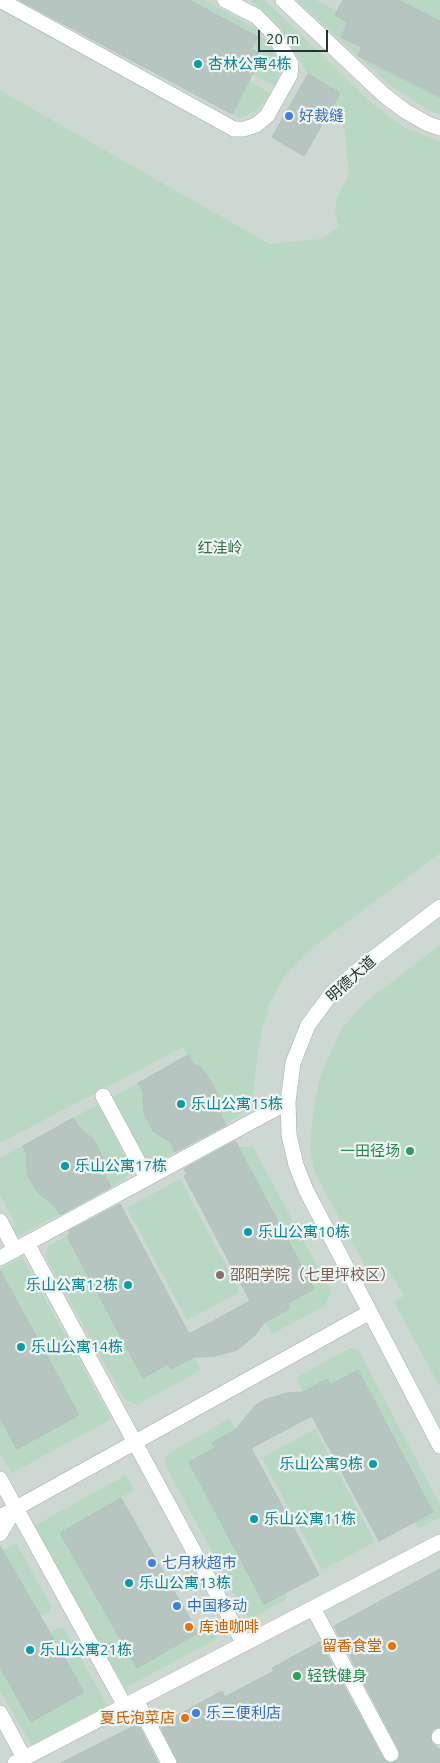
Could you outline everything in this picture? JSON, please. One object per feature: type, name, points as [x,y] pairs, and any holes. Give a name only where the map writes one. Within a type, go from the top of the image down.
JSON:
[{"type":"lane","points":[[0,0],[234,129],[244,129],[256,125],[267,116],[290,75],[291,64],[273,33],[256,16],[226,0]]},
{"type":"lane","points":[[283,0],[384,95],[420,120],[440,128]]},
{"type":"lane","name":"明德大道","points":[[440,907],[362,966],[332,993],[308,1025],[293,1063],[288,1102],[289,1136],[296,1165],[306,1190],[440,1446]]},
{"type":"lane","points":[[103,1096],[147,1178]]},
{"type":"lane","points":[[0,1258],[288,1102]]},
{"type":"lane","points":[[0,1220],[21,1246],[136,1441],[244,1644]]},
{"type":"lane","points":[[0,1516],[370,1312]]},
{"type":"lane","points":[[0,1479],[130,1703],[169,1763]]},
{"type":"lane","points":[[0,1534],[16,1508]]},
{"type":"lane","points":[[0,1713],[20,1760],[440,1542]]},
{"type":"lane","points":[[312,1608],[391,1754]]},
{"type":"shaded area","points":[[0,0],[440,0],[440,341],[0,90]]},
{"type":"shaded area","name":"邵阳学院（七里坪校区）","points":[[440,553],[440,1763],[0,1763],[0,788]]},
{"type":"green space","points":[[189,0],[204,0],[255,28],[270,45],[277,58],[280,73],[275,86],[252,74],[262,55],[251,49],[257,37]]},
{"type":"green space","name":"红洼岭","points":[[251,0],[265,0],[369,101],[405,128],[440,142],[440,853],[316,945],[285,975],[268,1006],[258,1047],[251,1106],[226,1124],[221,1115],[218,1095],[208,1077],[201,1068],[193,1064],[183,1047],[0,1143],[0,90],[270,244],[321,239],[339,227],[335,212],[337,196],[349,175],[345,131],[334,104],[340,93],[308,74],[280,27]]},
{"type":"green space","points":[[296,0],[316,0],[337,11],[336,15],[348,22],[341,37],[362,47],[358,56],[440,97],[440,114],[430,111],[390,85]]},
{"type":"green space","points":[[398,0],[440,0],[440,21]]},
{"type":"green space","points":[[249,81],[270,93],[256,112],[239,118],[232,114]]},
{"type":"green space","points":[[440,945],[440,1387],[394,1302],[404,1296],[386,1266],[370,1275],[314,1171],[310,1148],[315,1098],[321,1075],[341,1030],[363,1004]]},
{"type":"green space","points":[[138,1083],[143,1091],[144,1113],[153,1131],[171,1143],[175,1152],[157,1161],[147,1159],[144,1156],[113,1097]]},
{"type":"green space","points":[[99,1104],[131,1168],[126,1178],[111,1187],[106,1178],[103,1158],[94,1140],[78,1126],[73,1118]]},
{"type":"green space","points":[[23,1146],[27,1154],[28,1176],[38,1193],[55,1206],[60,1214],[16,1237],[11,1227],[16,1225],[0,1195],[0,1158]]},
{"type":"green space","points":[[238,1147],[253,1147],[331,1292],[325,1306],[272,1334],[265,1322],[289,1309]]},
{"type":"green space","points":[[180,1179],[240,1292],[187,1320],[127,1208]]},
{"type":"green space","points":[[67,1236],[143,1377],[168,1364],[171,1369],[194,1357],[201,1370],[137,1405],[124,1399],[45,1256],[48,1246]]},
{"type":"green space","points":[[22,1257],[111,1419],[12,1473],[0,1455],[0,1418],[79,1415],[5,1278],[0,1280],[0,1269]]},
{"type":"green space","points":[[350,1348],[358,1349],[440,1505],[440,1517],[418,1529],[415,1522],[433,1512],[358,1370],[330,1385],[327,1379],[303,1392],[296,1378]]},
{"type":"green space","points":[[230,1418],[236,1429],[212,1443],[215,1448],[189,1462],[264,1604],[285,1593],[287,1599],[254,1617],[248,1617],[245,1613],[166,1467],[165,1459],[168,1454]]},
{"type":"green space","points":[[315,1429],[375,1542],[322,1570],[262,1458]]},
{"type":"green space","points":[[126,1475],[134,1490],[60,1533],[137,1668],[211,1626],[218,1638],[125,1688],[34,1526]]},
{"type":"green space","points":[[16,1543],[51,1606],[50,1611],[40,1617],[0,1553]]},
{"type":"green space","points":[[60,1627],[64,1628],[107,1705],[32,1746],[0,1691],[0,1667],[31,1722],[83,1692],[50,1633]]},
{"type":"building","name":"杏林公寓4栋","points":[[19,0],[189,0],[258,37],[251,49],[262,55],[232,114]]},
{"type":"building","points":[[343,0],[398,0],[440,21],[440,97],[358,56],[362,47],[341,37],[348,22],[335,15]]},
{"type":"building","points":[[308,74],[340,93],[304,156],[272,137]]},
{"type":"building","name":"乐山公寓15栋","points":[[188,1055],[193,1064],[201,1068],[208,1077],[218,1095],[221,1115],[226,1125],[175,1152],[171,1143],[153,1131],[144,1113],[143,1091],[138,1083]]},
{"type":"building","name":"乐山公寓17栋","points":[[73,1118],[78,1126],[94,1140],[103,1158],[106,1178],[111,1187],[60,1215],[55,1206],[38,1193],[28,1176],[27,1154],[23,1146]]},
{"type":"building","points":[[235,1141],[314,1289],[288,1303],[289,1309],[265,1322],[255,1335],[237,1350],[215,1356],[194,1357],[171,1369],[168,1364],[143,1378],[67,1236],[70,1234],[69,1231],[120,1204],[189,1334],[250,1301],[184,1176],[187,1174],[184,1169]]},
{"type":"building","name":"乐山公寓14栋","points":[[0,1270],[79,1415],[17,1449],[0,1418]]},
{"type":"building","points":[[358,1370],[433,1512],[379,1541],[312,1416],[251,1448],[319,1575],[264,1604],[189,1462],[215,1448],[212,1443],[236,1429],[256,1405],[264,1400],[287,1393],[303,1392],[327,1379],[330,1385]]},
{"type":"building","name":"乐山公寓13栋","points":[[121,1498],[198,1633],[137,1668],[60,1533]]},
{"type":"building","name":"乐山公寓21栋","points":[[0,1546],[84,1692],[31,1722],[0,1667]]},
{"type":"building","name":"留香食堂","points":[[440,1569],[440,1727],[433,1729],[430,1735],[432,1743],[440,1750],[440,1763],[393,1763],[399,1759],[399,1750],[334,1626]]},
{"type":"building","points":[[320,1642],[383,1758],[389,1763],[178,1763],[160,1725],[222,1691],[225,1697],[274,1671],[272,1668]]},
{"type":"building","points":[[138,1724],[158,1763],[61,1763]]},
{"type":"place","name":"杏林公寓4栋","points":[[198,64]]},
{"type":"place","name":"好裁缝","points":[[289,116]]},
{"type":"place","name":"乐山公寓15栋","points":[[181,1104]]},
{"type":"place","name":"一田径场","points":[[410,1151]]},
{"type":"place","name":"乐山公寓17栋","points":[[65,1166]]},
{"type":"place","name":"乐山公寓10栋","points":[[248,1232]]},
{"type":"place","name":"邵阳学院（七里坪校区）","points":[[220,1275]]},
{"type":"place","name":"乐山公寓12栋","points":[[128,1285]]},
{"type":"place","name":"乐山公寓14栋","points":[[21,1347]]},
{"type":"place","name":"乐山公寓9栋","points":[[373,1464]]},
{"type":"place","name":"乐山公寓11栋","points":[[254,1519]]},
{"type":"place","name":"七月秋超市","points":[[152,1563]]},
{"type":"place","name":"乐山公寓13栋","points":[[129,1583]]},
{"type":"place","name":"中国移动","points":[[177,1606]]},
{"type":"place","name":"库迪咖啡","points":[[189,1627]]},
{"type":"place","name":"留香食堂","points":[[392,1646]]},
{"type":"place","name":"乐山公寓21栋","points":[[30,1650]]},
{"type":"place","name":"轻铁健身","points":[[297,1676]]},
{"type":"place","name":"乐三便利店","points":[[196,1713]]},
{"type":"place","name":"夏氏泡菜店","points":[[185,1718]]}]
